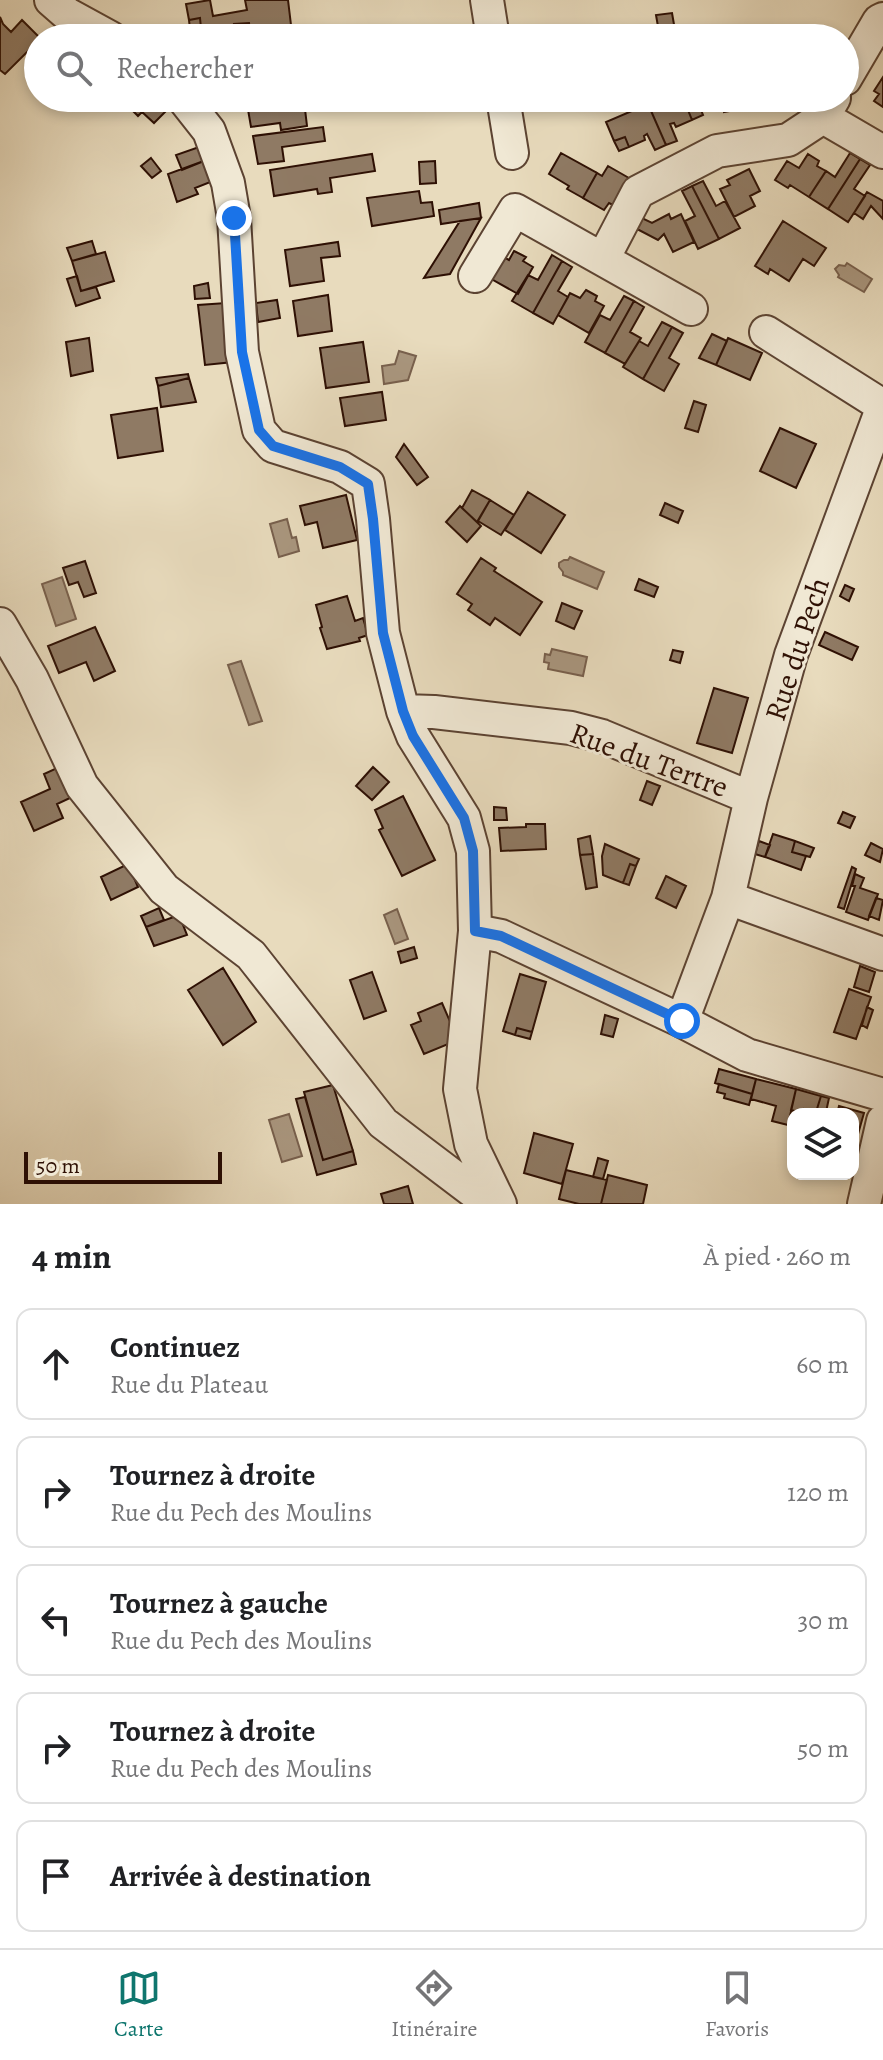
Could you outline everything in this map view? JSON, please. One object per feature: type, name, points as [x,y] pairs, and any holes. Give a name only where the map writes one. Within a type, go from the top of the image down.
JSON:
[{"type":"street","points":[[51,0],[85,24]]},
{"type":"street","points":[[487,0],[491,24]]},
{"type":"street","points":[[859,55],[883,19]]},
{"type":"street","points":[[194,112],[209,131],[228,183],[234,218],[242,352],[259,430],[273,446],[340,467],[368,484],[383,633],[403,711],[413,736],[464,818],[473,851],[475,931],[460,1089],[471,1144],[500,1204]]},
{"type":"street","points":[[505,112],[512,153]]},
{"type":"street","points":[[603,259],[638,192],[717,151],[788,140],[823,112]]},
{"type":"street","points":[[835,112],[883,152]]},
{"type":"street","points":[[475,276],[515,210],[691,309]]},
{"type":"street","name":"Rue du Pech","points":[[682,1021],[728,898],[751,798],[791,655],[883,406],[766,332]]},
{"type":"street","points":[[0,624],[32,679],[82,786],[164,889],[251,955],[383,1123],[490,1204]]},
{"type":"street","name":"Rue du Tertre","points":[[403,711],[571,728],[602,736],[751,798]]},
{"type":"street","points":[[728,898],[883,954]]},
{"type":"street","points":[[475,931],[501,936],[747,1055],[883,1095]]},
{"type":"street","points":[[864,1204],[883,1121]]},
{"type":"shaded area","points":[[847,263],[872,279],[864,292],[838,277],[835,269]]},
{"type":"shaded area","points":[[399,351],[416,356],[408,380],[384,384],[382,366],[395,364]]},
{"type":"shaded area","points":[[287,519],[299,551],[279,557],[270,524]]},
{"type":"shaded area","points":[[570,557],[604,572],[597,589],[563,575],[559,563]]},
{"type":"shaded area","points":[[62,577],[76,619],[56,626],[42,584]]},
{"type":"shaded area","points":[[552,649],[587,657],[583,676],[548,669],[549,663],[544,662],[545,654],[550,655]]},
{"type":"shaded area","points":[[241,661],[262,721],[249,725],[228,665]]},
{"type":"shaded area","points":[[397,909],[408,939],[395,944],[384,915]]},
{"type":"shaded area","points":[[289,1114],[302,1156],[282,1162],[269,1120]]},
{"type":"building","points":[[210,0],[213,16],[247,10],[245,0],[288,0],[291,24],[201,24],[200,18],[189,20],[186,4]]},
{"type":"building","points":[[672,13],[674,24],[658,24],[656,15]]},
{"type":"building","points":[[0,17],[11,32],[22,20],[26,24],[24,55],[5,74],[0,70]]},
{"type":"building","points":[[200,18],[201,24],[189,24],[189,20]]},
{"type":"building","points":[[883,77],[883,107],[874,101],[879,94],[874,91]]},
{"type":"building","points":[[142,112],[165,112],[154,123]]},
{"type":"building","points":[[248,112],[305,112],[307,126],[281,130],[280,123],[251,127]]},
{"type":"building","points":[[629,112],[652,112],[666,145],[655,150],[647,134],[645,140],[629,147],[625,137],[614,141],[606,122]]},
{"type":"building","points":[[652,112],[689,112],[692,120],[676,127],[674,123],[670,124],[677,141],[666,145]]},
{"type":"building","points":[[689,112],[702,112],[703,115],[692,120]]},
{"type":"building","points":[[323,127],[325,141],[282,147],[284,161],[258,164],[253,136]]},
{"type":"building","points":[[625,137],[629,147],[619,151],[614,141]]},
{"type":"building","points":[[202,146],[209,159],[182,170],[176,155]]},
{"type":"building","points":[[561,153],[597,173],[583,198],[549,174]]},
{"type":"building","points":[[850,153],[860,159],[828,209],[809,197],[826,171],[835,177]]},
{"type":"building","points":[[372,154],[375,171],[330,178],[332,192],[318,194],[317,189],[274,196],[270,170]]},
{"type":"building","points":[[808,154],[819,161],[817,166],[826,171],[809,197],[775,180],[787,161],[799,168]]},
{"type":"building","points":[[151,158],[161,171],[152,178],[141,166]]},
{"type":"building","points":[[209,159],[218,179],[195,188],[198,194],[177,202],[168,174]]},
{"type":"building","points":[[860,159],[870,165],[854,189],[865,196],[848,222],[828,209]]},
{"type":"building","points":[[435,161],[436,183],[420,184],[419,162]]},
{"type":"building","points":[[608,166],[629,178],[613,205],[609,203],[604,210],[583,198],[597,173],[602,176]]},
{"type":"building","points":[[749,169],[760,191],[750,196],[755,206],[734,217],[720,189],[730,185],[727,180]]},
{"type":"building","points":[[703,181],[716,206],[725,201],[740,228],[719,239],[692,186]]},
{"type":"building","points":[[692,186],[719,239],[698,249],[685,221],[695,216],[682,191]]},
{"type":"building","points":[[419,191],[421,203],[432,202],[434,216],[372,226],[367,198]]},
{"type":"building","points":[[867,192],[883,201],[883,219],[871,206],[863,219],[854,213]]},
{"type":"building","points":[[479,203],[481,218],[441,224],[439,210]]},
{"type":"building","points":[[669,214],[671,219],[681,214],[694,242],[673,252],[664,234],[658,240],[637,229],[642,218],[652,223]]},
{"type":"building","points":[[481,218],[450,274],[424,278],[460,221]]},
{"type":"building","points":[[783,221],[826,248],[814,266],[803,259],[789,281],[770,269],[768,274],[755,266]]},
{"type":"building","points":[[92,241],[96,254],[72,261],[67,248]]},
{"type":"building","points":[[338,242],[340,256],[321,258],[324,281],[290,286],[285,250]]},
{"type":"building","points":[[514,251],[526,257],[523,261],[533,267],[518,294],[486,276],[499,254],[509,260]]},
{"type":"building","points":[[105,252],[114,281],[81,291],[72,261]]},
{"type":"building","points":[[552,255],[562,261],[533,313],[512,301],[528,275],[538,280]]},
{"type":"building","points":[[562,261],[572,267],[558,291],[568,297],[553,324],[533,313]]},
{"type":"building","points":[[77,276],[81,291],[96,287],[100,298],[76,306],[67,279]]},
{"type":"building","points":[[208,283],[210,298],[195,299],[194,286]]},
{"type":"building","points":[[586,290],[597,296],[595,301],[604,306],[589,333],[558,315],[570,293],[580,298]]},
{"type":"building","points":[[328,295],[332,331],[298,336],[293,301]]},
{"type":"building","points":[[624,296],[634,301],[605,353],[585,342],[600,315],[610,320]]},
{"type":"building","points":[[277,300],[280,318],[258,322],[256,303]]},
{"type":"building","points":[[634,301],[644,307],[630,332],[641,338],[625,364],[605,353]]},
{"type":"building","points":[[226,303],[233,362],[205,365],[198,305]]},
{"type":"building","points":[[662,322],[672,327],[643,379],[623,367],[639,341],[648,346]]},
{"type":"building","points":[[672,327],[683,333],[669,358],[679,364],[664,391],[643,379]]},
{"type":"building","points":[[712,334],[727,341],[716,365],[699,358]]},
{"type":"building","points":[[89,338],[93,371],[71,376],[66,342]]},
{"type":"building","points":[[728,338],[762,353],[750,380],[716,365]]},
{"type":"building","points":[[363,342],[369,382],[326,388],[320,348]]},
{"type":"building","points":[[188,374],[189,378],[158,386],[156,378]]},
{"type":"building","points":[[189,378],[196,402],[161,407],[158,386]]},
{"type":"building","points":[[382,392],[386,420],[345,426],[340,398]]},
{"type":"building","points":[[694,401],[706,405],[698,432],[685,428]]},
{"type":"building","points":[[157,408],[163,451],[118,458],[111,415]]},
{"type":"building","points":[[780,428],[816,444],[796,488],[760,471]]},
{"type":"building","points":[[404,444],[428,477],[417,485],[396,457]]},
{"type":"building","points":[[472,490],[490,500],[477,522],[462,508]]},
{"type":"building","points":[[528,492],[565,515],[541,553],[505,530]]},
{"type":"building","points":[[346,495],[357,540],[323,548],[317,522],[305,525],[300,506]]},
{"type":"building","points":[[490,500],[514,515],[501,535],[478,521]]},
{"type":"building","points":[[665,503],[683,511],[678,523],[660,515]]},
{"type":"building","points":[[460,506],[481,526],[467,542],[446,522]]},
{"type":"building","points":[[481,558],[496,568],[494,571],[542,602],[520,635],[495,618],[490,625],[468,610],[472,604],[457,594]]},
{"type":"building","points":[[85,561],[96,593],[84,597],[78,582],[69,585],[63,568]]},
{"type":"building","points":[[639,579],[658,587],[654,597],[635,590]]},
{"type":"building","points":[[845,585],[854,589],[849,601],[840,596]]},
{"type":"building","points":[[347,596],[355,621],[363,618],[368,635],[359,638],[360,641],[327,649],[316,605]]},
{"type":"building","points":[[562,603],[582,611],[574,629],[556,621]]},
{"type":"building","points":[[95,627],[115,671],[94,681],[86,662],[59,673],[48,646]]},
{"type":"building","points":[[825,632],[858,647],[852,660],[819,645]]},
{"type":"building","points":[[673,650],[683,652],[680,663],[670,660]]},
{"type":"building","points":[[714,688],[748,698],[732,753],[697,743]]},
{"type":"building","points":[[373,767],[389,782],[372,800],[356,786]]},
{"type":"building","points":[[57,768],[70,798],[57,804],[63,818],[34,831],[21,802],[50,789],[44,774]]},
{"type":"building","points":[[647,781],[660,786],[652,805],[640,800]]},
{"type":"building","points":[[403,796],[435,860],[402,876],[379,830],[383,828],[375,810]]},
{"type":"building","points":[[494,807],[506,808],[507,820],[494,820]]},
{"type":"building","points":[[843,812],[855,817],[850,828],[838,823]]},
{"type":"building","points":[[526,824],[545,824],[546,849],[501,851],[499,828],[526,827]]},
{"type":"building","points":[[773,834],[795,841],[792,852],[806,856],[801,870],[765,857]]},
{"type":"building","points":[[590,836],[593,854],[580,855],[578,839]]},
{"type":"building","points":[[759,841],[770,845],[765,857],[755,854]]},
{"type":"building","points":[[795,841],[814,848],[810,857],[792,852]]},
{"type":"building","points":[[871,843],[883,849],[880,862],[865,855]]},
{"type":"building","points":[[605,844],[639,859],[636,866],[630,864],[623,883],[603,875]]},
{"type":"building","points":[[593,854],[597,887],[586,889],[580,855]]},
{"type":"building","points":[[128,864],[138,887],[111,900],[101,877]]},
{"type":"building","points":[[630,864],[636,866],[629,885],[623,883]]},
{"type":"building","points":[[852,867],[856,869],[844,909],[838,907]]},
{"type":"building","points":[[855,874],[864,878],[860,888],[878,894],[868,920],[846,912],[855,886],[852,886]]},
{"type":"building","points":[[666,876],[686,886],[676,908],[656,898]]},
{"type":"building","points":[[876,898],[883,900],[879,920],[869,916]]},
{"type":"building","points":[[159,908],[164,920],[146,927],[141,916]]},
{"type":"building","points":[[179,915],[187,935],[154,946],[146,927]]},
{"type":"building","points":[[414,947],[417,958],[401,963],[398,952]]},
{"type":"building","points":[[860,966],[875,972],[869,992],[854,987]]},
{"type":"building","points":[[223,968],[256,1022],[223,1045],[188,990]]},
{"type":"building","points":[[372,972],[386,1011],[364,1019],[350,980]]},
{"type":"building","points":[[520,974],[546,982],[532,1032],[517,1028],[515,1035],[503,1031]]},
{"type":"building","points":[[849,989],[871,997],[856,1039],[834,1032]]},
{"type":"building","points":[[442,1003],[458,1040],[424,1054],[411,1025],[421,1021],[418,1013]]},
{"type":"building","points":[[867,1007],[873,1010],[867,1028],[862,1025]]},
{"type":"building","points":[[605,1015],[618,1019],[613,1037],[601,1034]]},
{"type":"building","points":[[517,1028],[532,1032],[530,1039],[515,1035]]},
{"type":"building","points":[[719,1069],[756,1079],[752,1094],[715,1083]]},
{"type":"building","points":[[756,1079],[796,1089],[792,1108],[787,1108],[787,1125],[772,1121],[776,1106],[751,1099]]},
{"type":"building","points":[[719,1084],[752,1094],[749,1105],[724,1098],[725,1094],[717,1092]]},
{"type":"building","points":[[333,1085],[353,1151],[323,1160],[304,1092]]},
{"type":"building","points":[[796,1089],[821,1096],[817,1108],[791,1108]]},
{"type":"building","points":[[821,1096],[829,1098],[827,1108],[817,1108]]},
{"type":"building","points":[[305,1097],[323,1160],[353,1151],[356,1164],[317,1175],[296,1099]]},
{"type":"building","points":[[859,1112],[864,1113],[859,1130]]},
{"type":"building","points":[[534,1133],[573,1144],[562,1184],[524,1173]]},
{"type":"building","points":[[598,1158],[608,1161],[603,1179],[593,1177]]},
{"type":"building","points":[[566,1170],[607,1180],[601,1204],[579,1204],[559,1199]]},
{"type":"building","points":[[608,1175],[647,1185],[643,1204],[601,1204]]},
{"type":"building","points":[[408,1186],[413,1204],[384,1204],[381,1194]]},
{"type":"route","points":[[234,218],[242,352],[259,430],[273,446],[340,467],[368,484],[383,633],[403,711],[413,736],[464,818],[473,851],[475,931],[501,936],[682,1021]]}]
